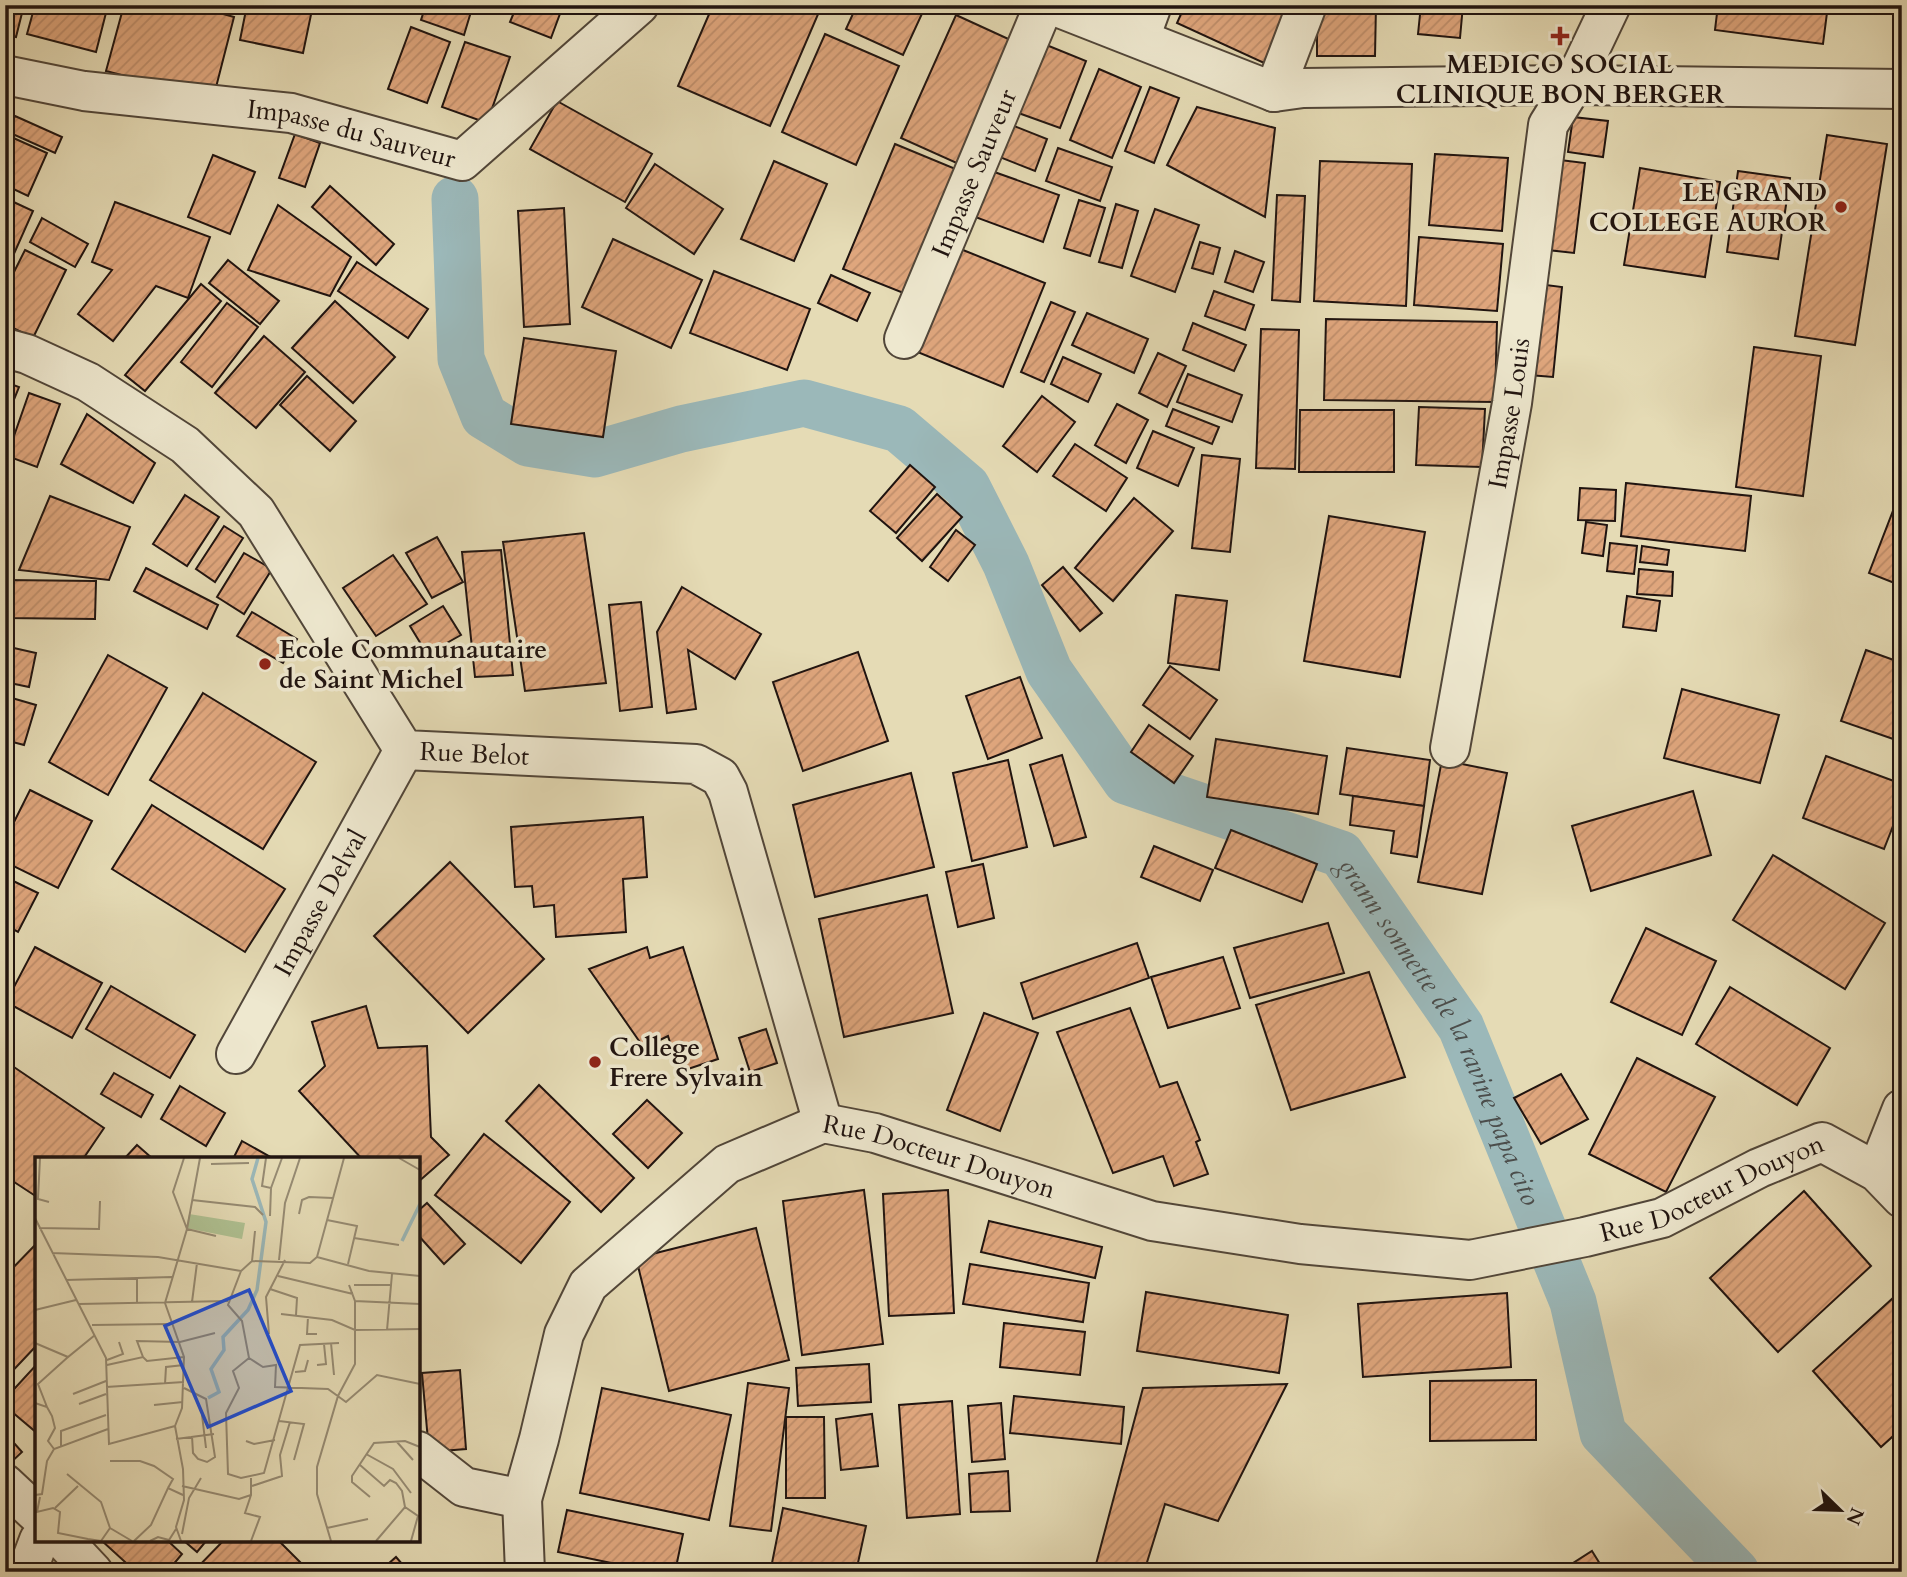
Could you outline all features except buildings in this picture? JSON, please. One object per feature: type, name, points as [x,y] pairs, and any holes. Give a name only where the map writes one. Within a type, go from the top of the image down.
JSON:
[{"type":"street","name":"Impasse du Sauveur","points":[[5,75],[84,91],[291,113],[462,161],[639,5]]},
{"type":"street","name":"Impasse Sauveur","points":[[904,339],[1044,5]]},
{"type":"street","points":[[1052,5],[1146,22],[1274,92],[1303,88],[1573,85],[1902,89]]},
{"type":"street","points":[[1274,92],[1307,5]]},
{"type":"street","name":"Impasse Louis","points":[[1450,748],[1513,403],[1548,125],[1573,85],[1611,5]]},
{"type":"street","name":"Rue Belot","points":[[5,348],[27,354],[88,383],[185,445],[256,512],[404,750],[696,764],[720,777],[728,792],[823,1123]]},
{"type":"street","name":"Impasse Delval","points":[[236,1054],[404,750]]},
{"type":"street","points":[[1889,1185],[1902,1108]]},
{"type":"street","name":"Rue Docteur Douyon","points":[[524,1572],[522,1499],[564,1334],[587,1285],[727,1164],[823,1123],[874,1133],[1152,1221],[1300,1244],[1470,1260],[1585,1237],[1662,1218],[1759,1168],[1822,1142],[1889,1185]]},
{"type":"street","points":[[420,1453],[464,1487],[522,1499]]},
{"type":"street","points":[[5,1484],[35,1512]]},
{"type":"street","points":[[27,1572],[39,1542]]},
{"type":"street","points":[[65,1542],[93,1572]]},
{"type":"waterway","name":"grann sonnette de la ravine papa cito","points":[[455,199],[461,359],[484,416],[528,443],[595,454],[681,429],[804,403],[899,429],[967,487],[1006,564],[1049,671],[1126,781],[1341,854],[1461,1027],[1573,1302],[1603,1433],[1736,1572]]},
{"type":"place","name":"MEDICO SOCIAL CLINIQUE BON BERGER","points":[[1560,36]]},
{"type":"place","name":"LE GRAND COLLEGE AUROR","points":[[1841,207]]},
{"type":"place","name":"Ecole Communautaire de Saint Michel","points":[[265,664]]},
{"type":"place","name":"College Frere Sylvain","points":[[595,1062]]}]
